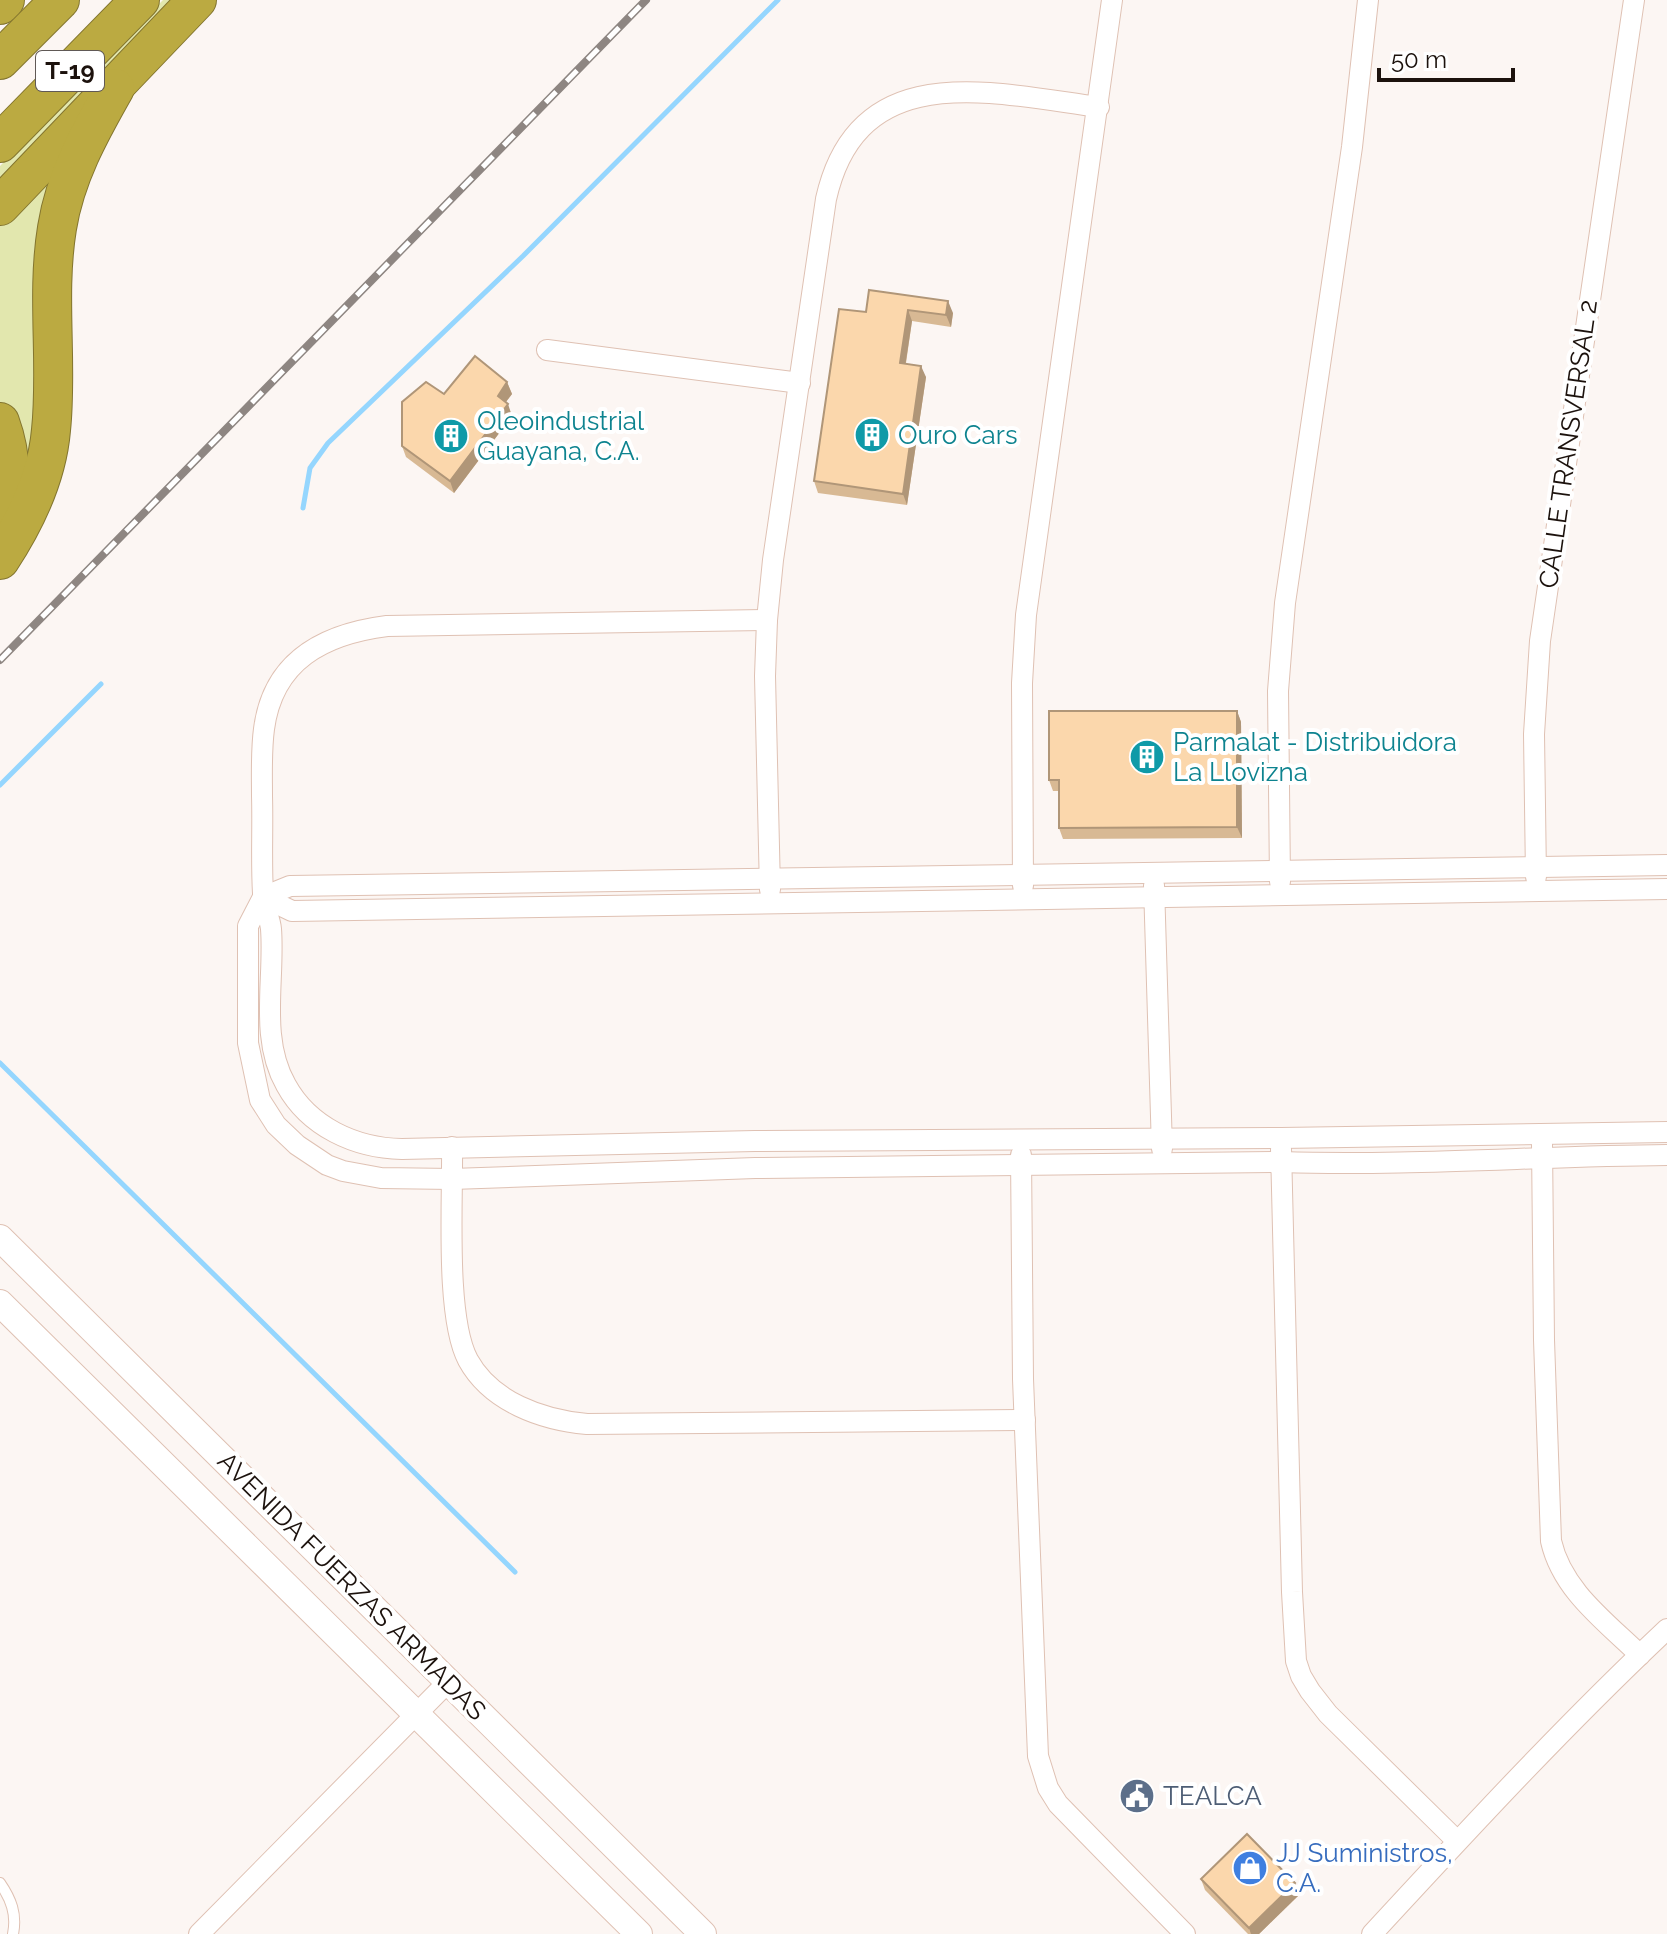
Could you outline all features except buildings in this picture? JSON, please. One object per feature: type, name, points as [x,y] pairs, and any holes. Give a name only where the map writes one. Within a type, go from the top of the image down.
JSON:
[{"type":"highway","points":[[0,5],[5,0]]},
{"type":"highway","name":"T-19","points":[[0,60],[60,0]]},
{"type":"highway","name":"T-19","points":[[0,143],[140,0]]},
{"type":"highway","points":[[0,206],[197,0]]},
{"type":"highway","points":[[0,560],[19,529],[38,486],[49,448],[53,404],[55,246],[61,209],[85,141],[115,88]]},
{"type":"highway","points":[[0,422],[10,457],[8,499],[0,524]]},
{"type":"street","points":[[1023,899],[1022,683],[1026,615],[1112,0]]},
{"type":"street","points":[[1281,896],[1278,691],[1285,603],[1352,147],[1368,0]]},
{"type":"street","name":"CALLE TRANSVERSAL 2","points":[[1537,891],[1534,734],[1540,641],[1634,0]]},
{"type":"street","points":[[771,902],[765,676],[767,620],[773,560],[832,175],[839,157],[866,124],[885,109],[909,98],[934,92],[988,92],[1099,107]]},
{"type":"street","points":[[547,350],[800,383]]},
{"type":"street","points":[[767,620],[387,626],[346,633],[310,649],[297,660],[275,691],[264,727],[263,897],[271,927],[272,1043],[287,1087],[331,1132],[383,1148],[1667,1132]]},
{"type":"street","points":[[1667,865],[290,886],[263,897],[248,926],[248,1043],[255,1084],[266,1112],[286,1136],[310,1155],[327,1165],[361,1175],[452,1179],[755,1168],[1282,1162],[1345,1164],[1542,1156],[1667,1155]]},
{"type":"street","points":[[1154,872],[1162,1165]]},
{"type":"street","points":[[263,897],[292,911],[1667,889]]},
{"type":"street","points":[[248,1043],[272,1043]]},
{"type":"street","points":[[1542,1132],[1548,1517],[1551,1541],[1554,1557],[1573,1590],[1640,1655]]},
{"type":"street","points":[[1281,1138],[1296,1661],[1301,1676],[1328,1714],[1457,1841]]},
{"type":"street","points":[[1019,1140],[1035,1723],[1041,1770],[1058,1804],[1185,1934]]},
{"type":"street","points":[[755,1141],[755,1168]]},
{"type":"street","points":[[452,1147],[454,1302],[461,1343],[478,1374],[529,1412],[564,1422],[587,1424],[1025,1420]]},
{"type":"street","name":"AVENIDA FUERZAS ARMADAS","points":[[0,1238],[703,1934]]},
{"type":"street","name":"AVENIDA FUERZAS ARMADAS","points":[[0,1303],[639,1934]]},
{"type":"street","points":[[1372,1934],[1457,1841],[1667,1629]]},
{"type":"street","points":[[199,1934],[448,1682]]},
{"type":"lane","points":[[0,1883],[10,1898],[15,1922],[13,1934]]},
{"type":"green space","points":[[163,0],[193,0],[0,195],[0,166]]},
{"type":"green space","points":[[77,137],[44,404],[8,522],[6,413],[0,403],[0,215]]},
{"type":"waterway","points":[[303,508],[310,468],[328,443],[523,256],[778,0]]},
{"type":"waterway","points":[[0,785],[101,684]]},
{"type":"waterway","points":[[0,1063],[515,1572]]},
{"type":"railway","points":[[0,660],[646,0]]},
{"type":"place","name":"Ouro Cars","points":[[872,435]]},
{"type":"place","name":"Oleoindustrial Guayana, C.A.","points":[[451,436]]},
{"type":"place","name":"Parmalat - Distribuidora La Llovizna","points":[[1147,757]]},
{"type":"place","name":"TEALCA","points":[[1137,1796]]},
{"type":"place","name":"JJ Suministros, C.A.","points":[[1250,1868]]}]
